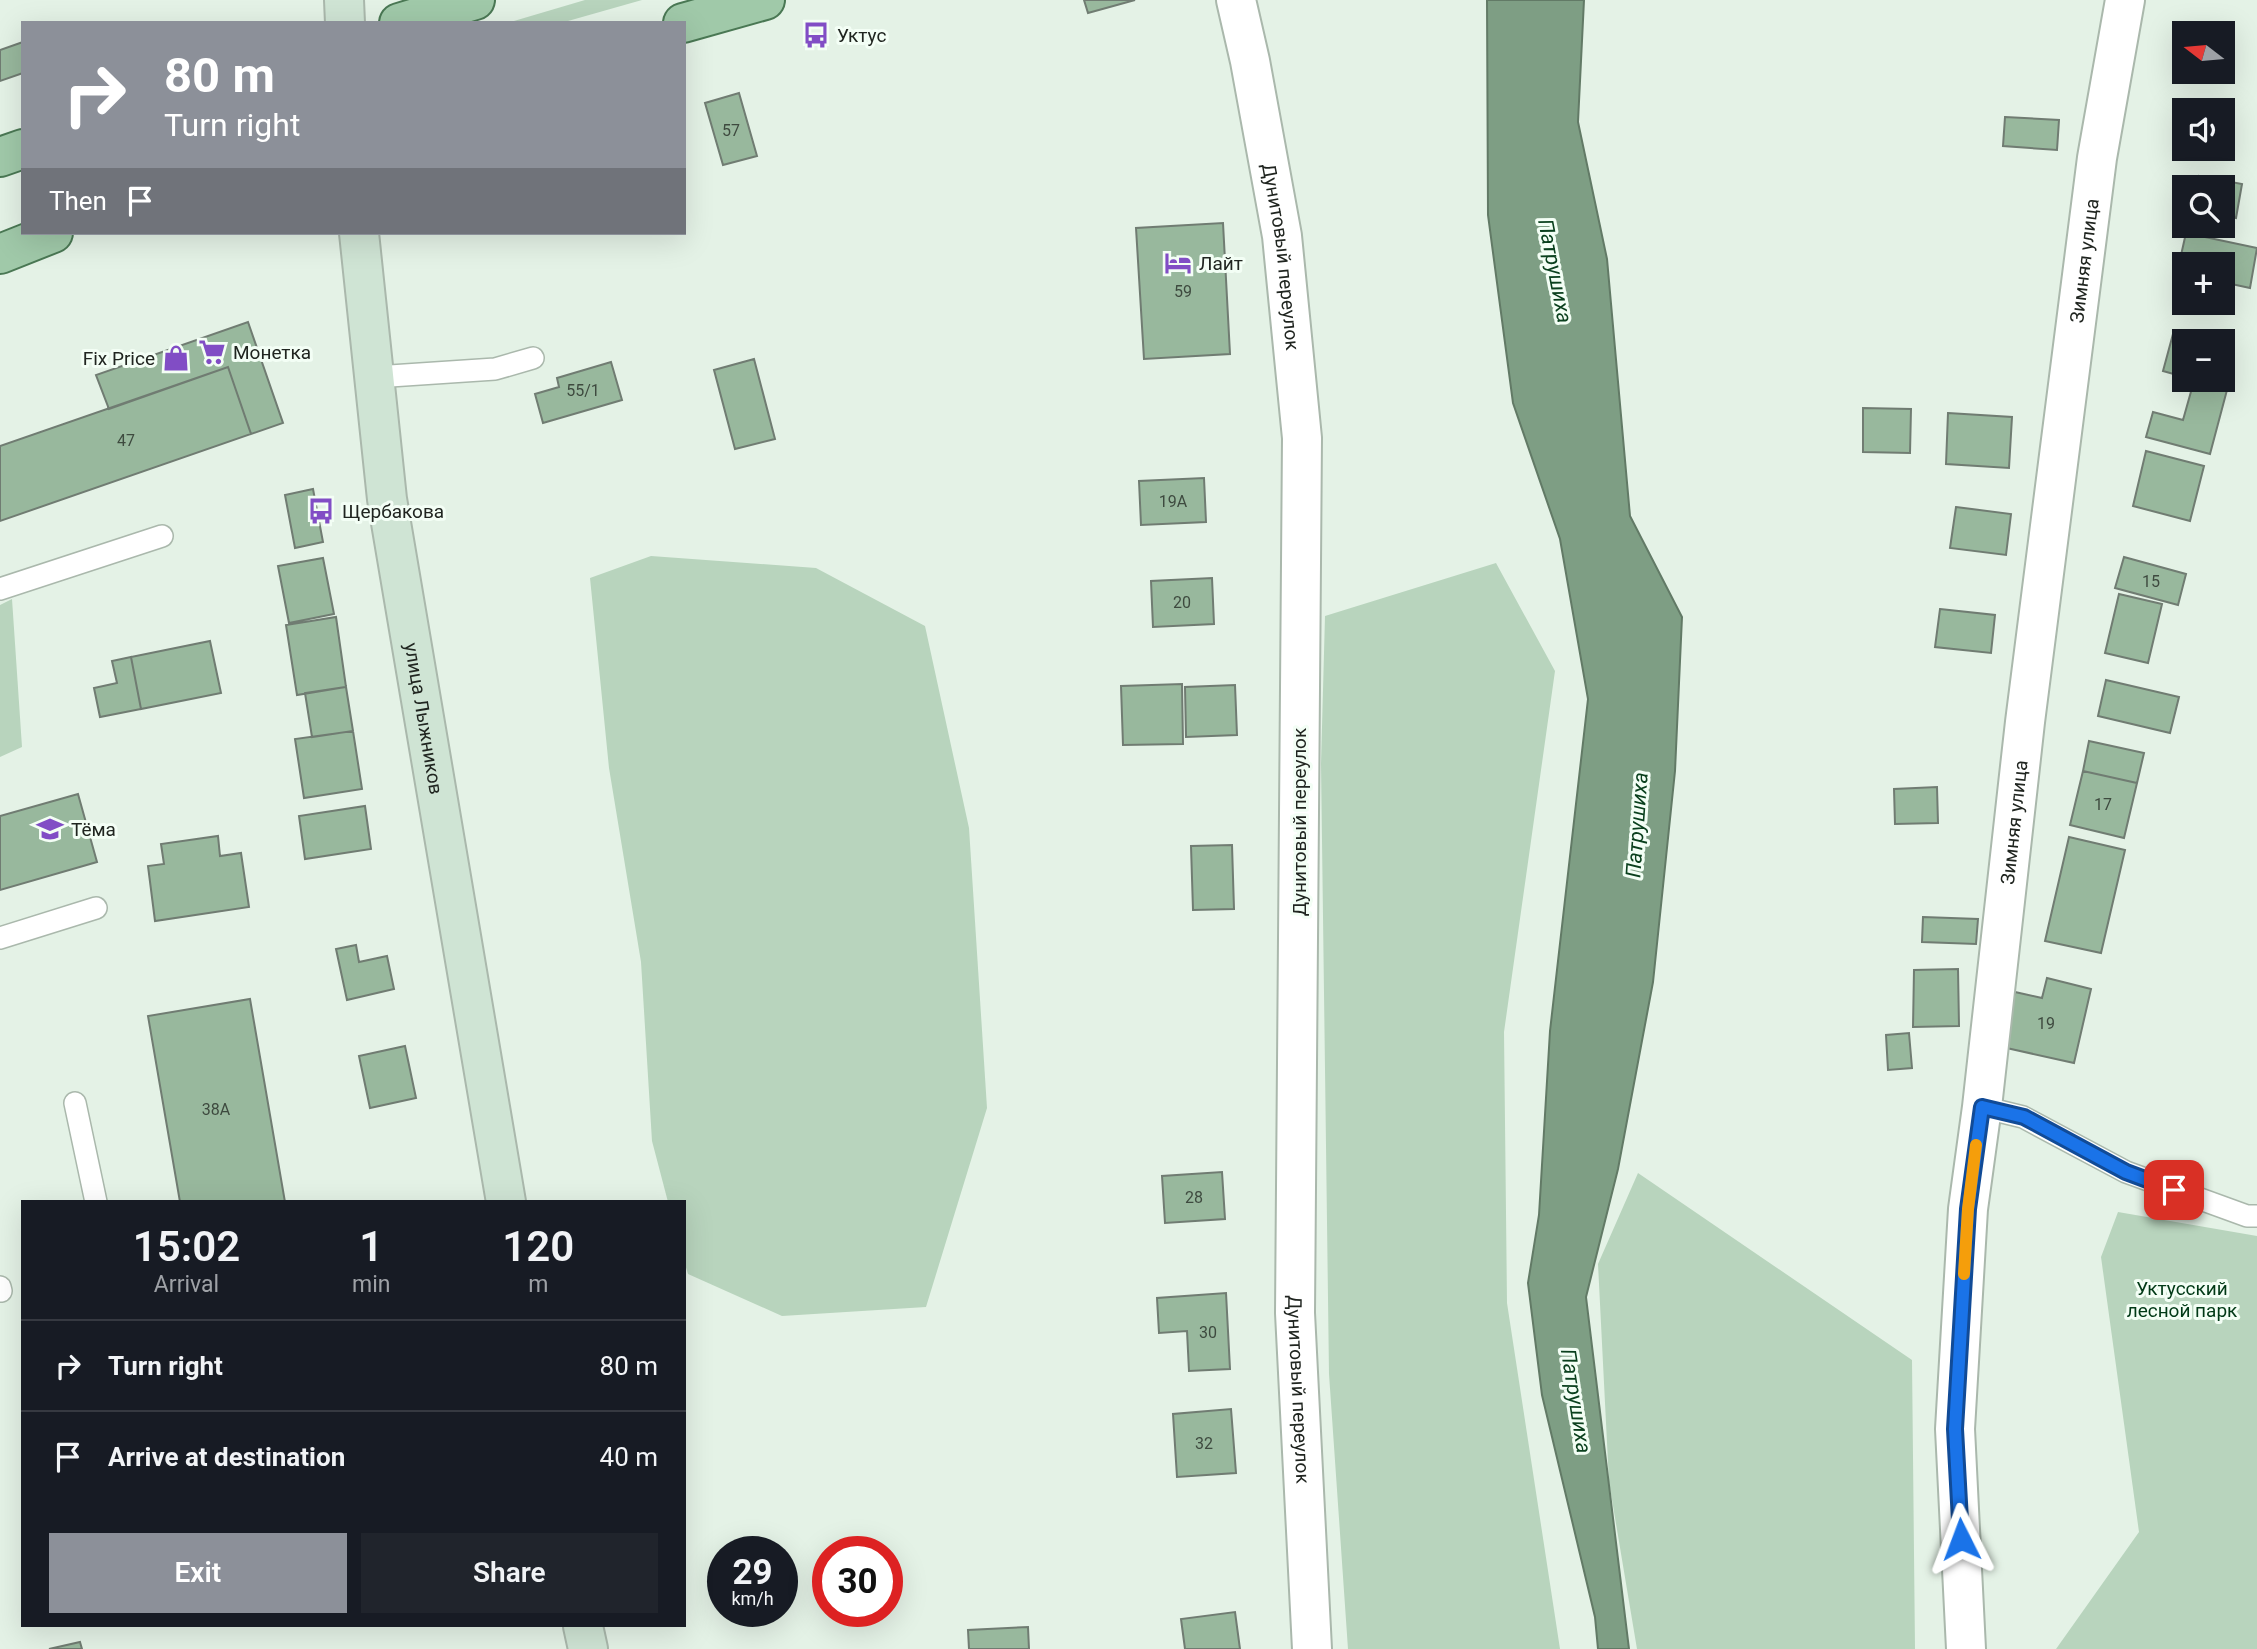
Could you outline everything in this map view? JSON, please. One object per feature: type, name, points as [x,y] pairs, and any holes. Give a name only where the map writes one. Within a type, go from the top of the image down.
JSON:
[{"type":"main road","points":[[344,0],[345,21]]},
{"type":"main road","points":[[406,21],[475,0]]},
{"type":"main road","points":[[686,22],[765,0]]},
{"type":"main road","points":[[0,157],[21,150]]},
{"type":"main road","points":[[0,254],[48,235]]},
{"type":"main road","name":"улица Лыжников","points":[[359,235],[387,499],[506,1200]]},
{"type":"main road","points":[[583,1627],[588,1649]]},
{"type":"street","name":"Дунитовый переулок","points":[[1236,0],[1282,236],[1302,438],[1295,1313],[1312,1649]]},
{"type":"street","name":"Зимняя улица","points":[[1966,1649],[1955,1429],[1968,1209],[2025,722],[2097,158],[2125,0]]},
{"type":"lane","points":[[375,376],[495,369],[533,358]]},
{"type":"lane","points":[[0,589],[162,536]]},
{"type":"lane","points":[[0,939],[96,908]]},
{"type":"lane","points":[[75,1103],[96,1200]]},
{"type":"lane","points":[[1982,1107],[2024,1117],[2126,1172],[2246,1216],[2257,1216]]},
{"type":"green space","points":[[585,0],[642,0],[568,21],[514,21]]},
{"type":"green space","points":[[651,556],[816,568],[925,626],[969,828],[987,1108],[926,1307],[782,1316],[688,1274],[686,1200],[667,1200],[652,1141],[641,962],[609,768],[590,578]]},
{"type":"green space","points":[[1496,563],[1555,671],[1504,1032],[1507,1303],[1560,1649],[1348,1649],[1329,1374],[1321,764],[1325,616]]},
{"type":"green space","points":[[12,599],[22,747],[0,757],[0,605]]},
{"type":"green space","points":[[1638,1173],[1912,1360],[1915,1649],[1637,1649],[1609,1482],[1598,1264]]},
{"type":"green space","name":"Уктусский лесной парк","points":[[2118,1212],[2257,1236],[2257,1649],[2056,1649],[2139,1532],[2101,1257]]},
{"type":"water","name":"Патрушиха","points":[[1487,0],[1584,0],[1578,122],[1607,259],[1630,516],[1682,617],[1675,771],[1653,982],[1618,1169],[1586,1297],[1629,1649],[1598,1649],[1595,1617],[1542,1395],[1528,1283],[1539,1215],[1550,1031],[1588,699],[1560,539],[1513,403],[1488,215]]},
{"type":"building","points":[[1084,0],[1135,0],[1088,13]]},
{"type":"building","points":[[21,43],[21,74],[0,81],[0,50]]},
{"type":"building","points":[[739,93],[757,156],[723,165],[705,103]]},
{"type":"building","points":[[2005,117],[2059,120],[2057,150],[2003,146]]},
{"type":"building","points":[[2235,183],[2242,184],[2235,218]]},
{"type":"building","points":[[1223,223],[1230,354],[1144,359],[1136,228]]},
{"type":"building","points":[[2185,238],[2210,238],[2257,248],[2250,288],[2235,285],[2235,252],[2182,252]]},
{"type":"building","points":[[248,322],[283,423],[251,434],[228,367],[109,409],[96,375]]},
{"type":"building","points":[[2172,338],[2172,374],[2163,371]]},
{"type":"building","points":[[754,359],[775,439],[735,449],[714,370]]},
{"type":"building","points":[[611,362],[622,400],[543,423],[535,394],[559,387],[557,378]]},
{"type":"building","points":[[228,367],[251,434],[0,521],[0,446]]},
{"type":"building","points":[[2191,392],[2226,392],[2210,454],[2146,437],[2153,412],[2183,420]]},
{"type":"building","points":[[1863,408],[1911,409],[1910,453],[1863,452]]},
{"type":"building","points":[[1948,413],[2012,417],[2009,468],[1946,464]]},
{"type":"building","points":[[2146,451],[2204,466],[2190,521],[2133,506]]},
{"type":"building","points":[[1204,478],[1206,522],[1141,525],[1139,481]]},
{"type":"building","points":[[313,489],[323,542],[295,548],[285,495]]},
{"type":"building","points":[[1956,507],[2011,514],[2006,555],[1950,548]]},
{"type":"building","points":[[2124,557],[2186,574],[2178,605],[2115,588]]},
{"type":"building","points":[[323,558],[334,614],[289,623],[278,566]]},
{"type":"building","points":[[1212,578],[1214,624],[1153,627],[1151,581]]},
{"type":"building","points":[[2119,594],[2162,604],[2148,663],[2105,653]]},
{"type":"building","points":[[1940,609],[1995,615],[1991,653],[1935,647]]},
{"type":"building","points":[[336,617],[346,687],[297,695],[286,625]]},
{"type":"building","points":[[210,641],[221,693],[141,709],[131,657]]},
{"type":"building","points":[[131,657],[141,709],[100,717],[94,688],[117,683],[112,661]]},
{"type":"building","points":[[2106,680],[2179,697],[2170,733],[2098,716]]},
{"type":"building","points":[[1182,684],[1183,744],[1123,745],[1121,686]]},
{"type":"building","points":[[1235,685],[1237,735],[1186,737],[1185,687]]},
{"type":"building","points":[[346,687],[353,731],[312,737],[305,693]]},
{"type":"building","points":[[353,731],[362,789],[304,798],[295,739]]},
{"type":"building","points":[[2089,741],[2144,753],[2137,783],[2083,771]]},
{"type":"building","points":[[2083,771],[2137,783],[2124,838],[2070,825]]},
{"type":"building","points":[[1937,787],[1938,823],[1895,824],[1894,789]]},
{"type":"building","points":[[78,794],[97,862],[0,890],[0,816]]},
{"type":"building","points":[[365,806],[371,849],[305,859],[299,816]]},
{"type":"building","points":[[218,836],[220,856],[241,853],[249,907],[155,921],[148,866],[164,864],[161,844]]},
{"type":"building","points":[[2069,837],[2125,850],[2101,953],[2045,941]]},
{"type":"building","points":[[1232,845],[1234,909],[1193,910],[1191,846]]},
{"type":"building","points":[[1923,917],[1978,919],[1976,944],[1922,942]]},
{"type":"building","points":[[356,945],[359,962],[387,956],[394,989],[347,1000],[336,949]]},
{"type":"building","points":[[1958,969],[1959,1026],[1913,1027],[1914,970]]},
{"type":"building","points":[[2047,978],[2091,989],[2074,1063],[2002,1047],[2015,992],[2042,998]]},
{"type":"building","points":[[250,999],[285,1200],[180,1200],[148,1016]]},
{"type":"building","points":[[1909,1033],[1912,1068],[1888,1070],[1886,1035]]},
{"type":"building","points":[[405,1046],[416,1098],[370,1108],[359,1056]]},
{"type":"building","points":[[1222,1172],[1225,1219],[1165,1223],[1162,1176]]},
{"type":"building","points":[[1226,1293],[1230,1369],[1189,1371],[1187,1331],[1159,1333],[1157,1298]]},
{"type":"building","points":[[1231,1409],[1236,1473],[1177,1477],[1173,1414]]},
{"type":"building","points":[[1235,1612],[1240,1649],[1185,1649],[1181,1619]]},
{"type":"building","points":[[1028,1627],[1029,1649],[969,1649],[968,1630]]},
{"type":"building","points":[[80,1642],[82,1649],[49,1649]]},
{"type":"slow traffic","points":[[1964,1274],[1976,1145]]},
{"type":"place","name":"Уктус","points":[[816,35]]},
{"type":"place","name":"Лайт","points":[[1178,263]]},
{"type":"place","name":"Монетка","points":[[212,352]]},
{"type":"place","name":"Fix Price","points":[[176,358]]},
{"type":"place","name":"Щербакова","points":[[321,511]]},
{"type":"place","name":"Тёма","points":[[50,829]]},
{"type":"route","points":[[1961,1539],[1955,1429],[1968,1209],[1982,1107],[2024,1117],[2126,1172],[2174,1190]]}]
